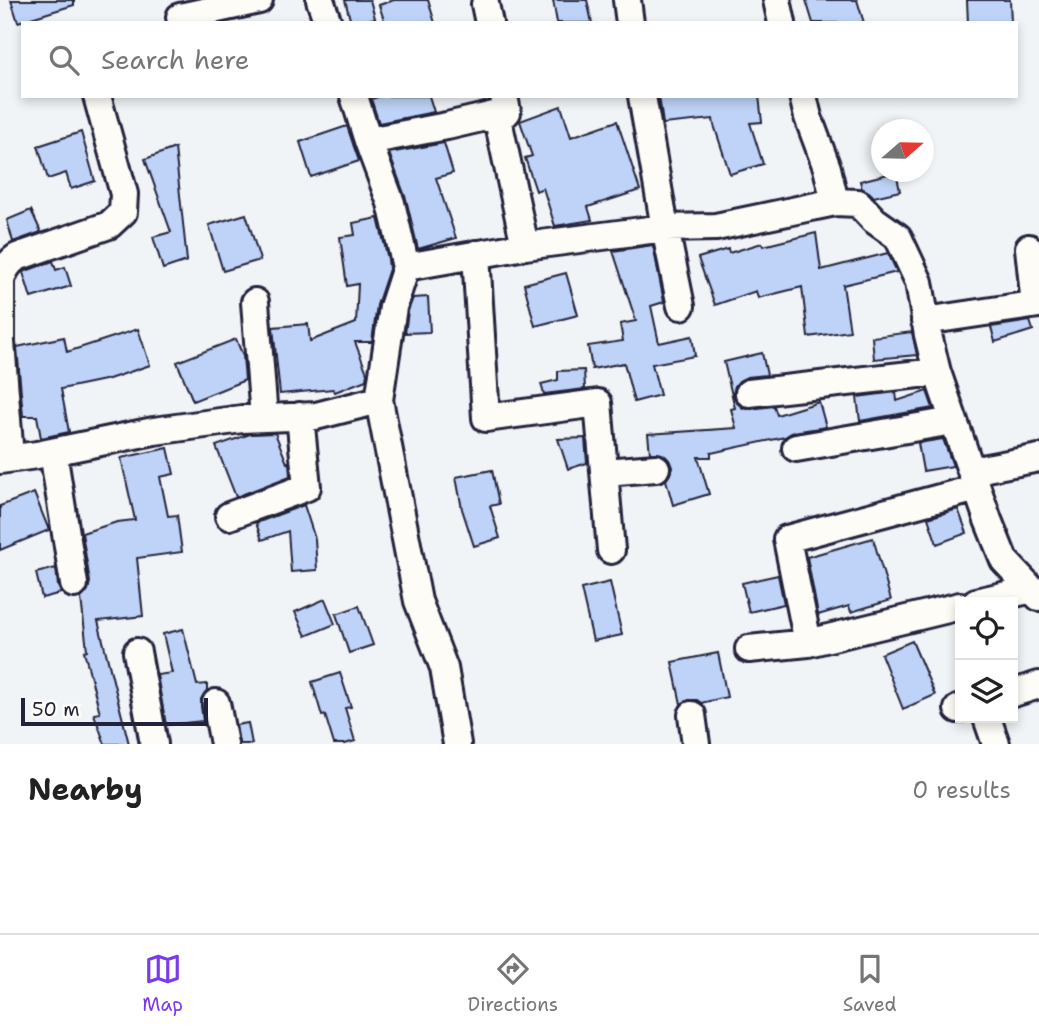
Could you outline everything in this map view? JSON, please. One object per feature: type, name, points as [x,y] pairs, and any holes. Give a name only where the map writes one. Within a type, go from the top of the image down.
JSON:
[{"type":"street","points":[[180,17],[259,0]]},
{"type":"street","points":[[320,0],[327,21]]},
{"type":"street","points":[[627,0],[630,21]]},
{"type":"street","points":[[777,0],[782,21]]},
{"type":"street","points":[[98,98],[124,194],[123,212],[109,225],[6,262],[1,281],[5,459],[154,431],[242,419],[316,416],[379,400]]},
{"type":"street","points":[[355,98],[391,202],[407,267],[393,307],[379,400],[418,601],[444,668],[457,744]]},
{"type":"street","points":[[642,98],[681,306]]},
{"type":"street","points":[[803,98],[827,168],[835,202]]},
{"type":"street","points":[[368,141],[500,106],[525,246]]},
{"type":"street","points":[[407,267],[525,246],[665,228],[716,227],[835,202],[858,203],[874,220],[898,237],[919,282],[937,372],[988,520],[1004,560],[1036,593]]},
{"type":"street","points":[[925,321],[1037,304],[1029,248]]},
{"type":"street","points":[[476,254],[486,418],[598,402],[611,550]]},
{"type":"street","points":[[255,302],[264,418]]},
{"type":"street","points":[[749,393],[937,372]]},
{"type":"street","points":[[229,516],[307,487],[300,416]]},
{"type":"street","points":[[796,448],[953,421]]},
{"type":"street","points":[[53,452],[74,584]]},
{"type":"street","points":[[808,643],[787,539],[1039,457]]},
{"type":"street","points":[[604,471],[656,468]]},
{"type":"street","points":[[1009,597],[1036,593]]},
{"type":"street","points":[[749,649],[808,643],[955,607]]},
{"type":"street","points":[[137,652],[154,744]]},
{"type":"street","points":[[1018,691],[1039,685]]},
{"type":"street","points":[[216,704],[224,744]]},
{"type":"street","points":[[692,715],[696,744]]},
{"type":"street","points":[[989,723],[996,744]]},
{"type":"building","points":[[11,0],[74,0],[74,5],[18,22]]},
{"type":"building","points":[[345,0],[370,0],[375,18],[350,21]]},
{"type":"building","points":[[394,0],[428,0],[434,21],[384,21],[379,5]]},
{"type":"building","points":[[553,0],[587,0],[592,21],[557,21]]},
{"type":"building","points":[[806,0],[857,0],[863,21],[812,21]]},
{"type":"building","points":[[967,0],[1010,0],[1011,21],[968,21]]},
{"type":"building","points":[[430,98],[434,112],[379,123],[371,99]]},
{"type":"building","points":[[659,98],[759,98],[762,122],[750,123],[763,164],[730,174],[713,119],[663,124]]},
{"type":"building","points":[[561,106],[571,137],[617,121],[640,190],[588,207],[592,220],[555,226],[543,188],[536,191],[525,158],[532,156],[520,121]]},
{"type":"building","points":[[347,126],[359,161],[311,177],[300,142]]},
{"type":"building","points":[[81,132],[95,181],[71,189],[66,173],[48,179],[38,146]]},
{"type":"building","points":[[444,143],[453,173],[436,178],[456,238],[418,249],[406,199],[389,153]]},
{"type":"building","points":[[175,148],[187,261],[163,269],[153,237],[171,232],[145,159]]},
{"type":"building","points":[[871,178],[871,182],[898,182],[900,191],[874,197],[862,189],[860,181]]},
{"type":"building","points":[[31,210],[41,232],[13,242],[7,220]]},
{"type":"building","points":[[246,214],[260,260],[223,271],[209,225]]},
{"type":"building","points":[[378,218],[389,269],[377,305],[372,342],[355,342],[367,373],[366,380],[335,392],[333,389],[280,394],[273,327],[308,324],[310,341],[356,323],[358,284],[347,286],[340,237],[355,235],[353,223]]},
{"type":"building","points":[[816,233],[821,270],[888,253],[897,272],[843,285],[850,331],[808,337],[802,287],[758,298],[756,291],[715,305],[698,258],[728,249],[729,253],[762,243],[763,246]]},
{"type":"building","points":[[653,245],[664,302],[651,306],[659,343],[692,336],[695,356],[652,364],[660,395],[634,402],[624,363],[592,369],[588,346],[623,341],[620,324],[636,321],[613,251]]},
{"type":"building","points":[[53,261],[56,270],[65,267],[71,286],[31,298],[23,272]]},
{"type":"building","points":[[566,273],[578,315],[535,326],[524,284]]},
{"type":"building","points":[[428,297],[430,332],[405,333],[413,298]]},
{"type":"building","points":[[1030,321],[1033,330],[995,342],[991,327]]},
{"type":"building","points":[[138,329],[150,365],[109,379],[61,389],[69,432],[41,438],[37,416],[23,416],[17,347],[64,337],[67,352]]},
{"type":"building","points":[[912,332],[917,355],[874,359],[872,337]]},
{"type":"building","points":[[236,339],[243,356],[245,380],[193,401],[177,362]]},
{"type":"building","points":[[762,353],[767,375],[747,377],[739,381],[733,394],[737,403],[750,409],[774,406],[777,415],[819,402],[826,427],[793,432],[785,437],[711,453],[711,457],[698,457],[709,494],[673,505],[666,480],[672,467],[662,454],[650,453],[648,434],[736,428],[731,409],[735,408],[724,362]]},
{"type":"building","points":[[584,370],[585,389],[544,394],[541,384],[558,380],[558,371]]},
{"type":"building","points":[[927,391],[933,408],[860,421],[857,397],[896,392],[897,401]]},
{"type":"building","points":[[275,433],[287,463],[289,462],[290,476],[236,497],[216,446],[250,434]]},
{"type":"building","points":[[585,438],[587,463],[568,469],[558,439]]},
{"type":"building","points":[[943,439],[953,466],[923,471],[918,443]]},
{"type":"building","points":[[168,448],[174,474],[160,477],[168,516],[177,515],[182,552],[137,558],[143,616],[98,621],[129,744],[105,744],[94,714],[100,713],[84,651],[87,650],[81,598],[88,590],[90,582],[82,533],[117,522],[135,520],[121,458]]},
{"type":"building","points":[[492,470],[499,504],[490,506],[500,538],[474,546],[462,509],[456,477]]},
{"type":"building","points":[[34,493],[49,530],[0,550],[0,506]]},
{"type":"building","points":[[304,505],[315,539],[317,570],[291,572],[288,531],[262,540],[256,523]]},
{"type":"building","points":[[958,509],[967,533],[937,544],[928,518]]},
{"type":"building","points":[[873,538],[891,600],[851,612],[849,606],[818,615],[807,557]]},
{"type":"building","points":[[56,568],[61,593],[42,598],[36,573]]},
{"type":"building","points":[[778,575],[784,604],[749,612],[742,583]]},
{"type":"building","points":[[610,582],[622,635],[593,641],[581,589]]},
{"type":"building","points":[[325,599],[335,624],[306,636],[295,612]]},
{"type":"building","points":[[359,606],[373,645],[349,653],[336,614]]},
{"type":"building","points":[[183,629],[197,685],[207,684],[207,690],[201,699],[203,721],[166,725],[157,675],[172,673],[163,634]]},
{"type":"building","points":[[912,641],[935,695],[903,709],[881,654]]},
{"type":"building","points":[[718,653],[727,697],[701,703],[689,700],[681,704],[672,662]]},
{"type":"building","points":[[340,673],[351,707],[345,708],[355,741],[334,744],[312,682]]},
{"type":"building","points":[[248,723],[252,744],[239,744],[236,725]]}]
